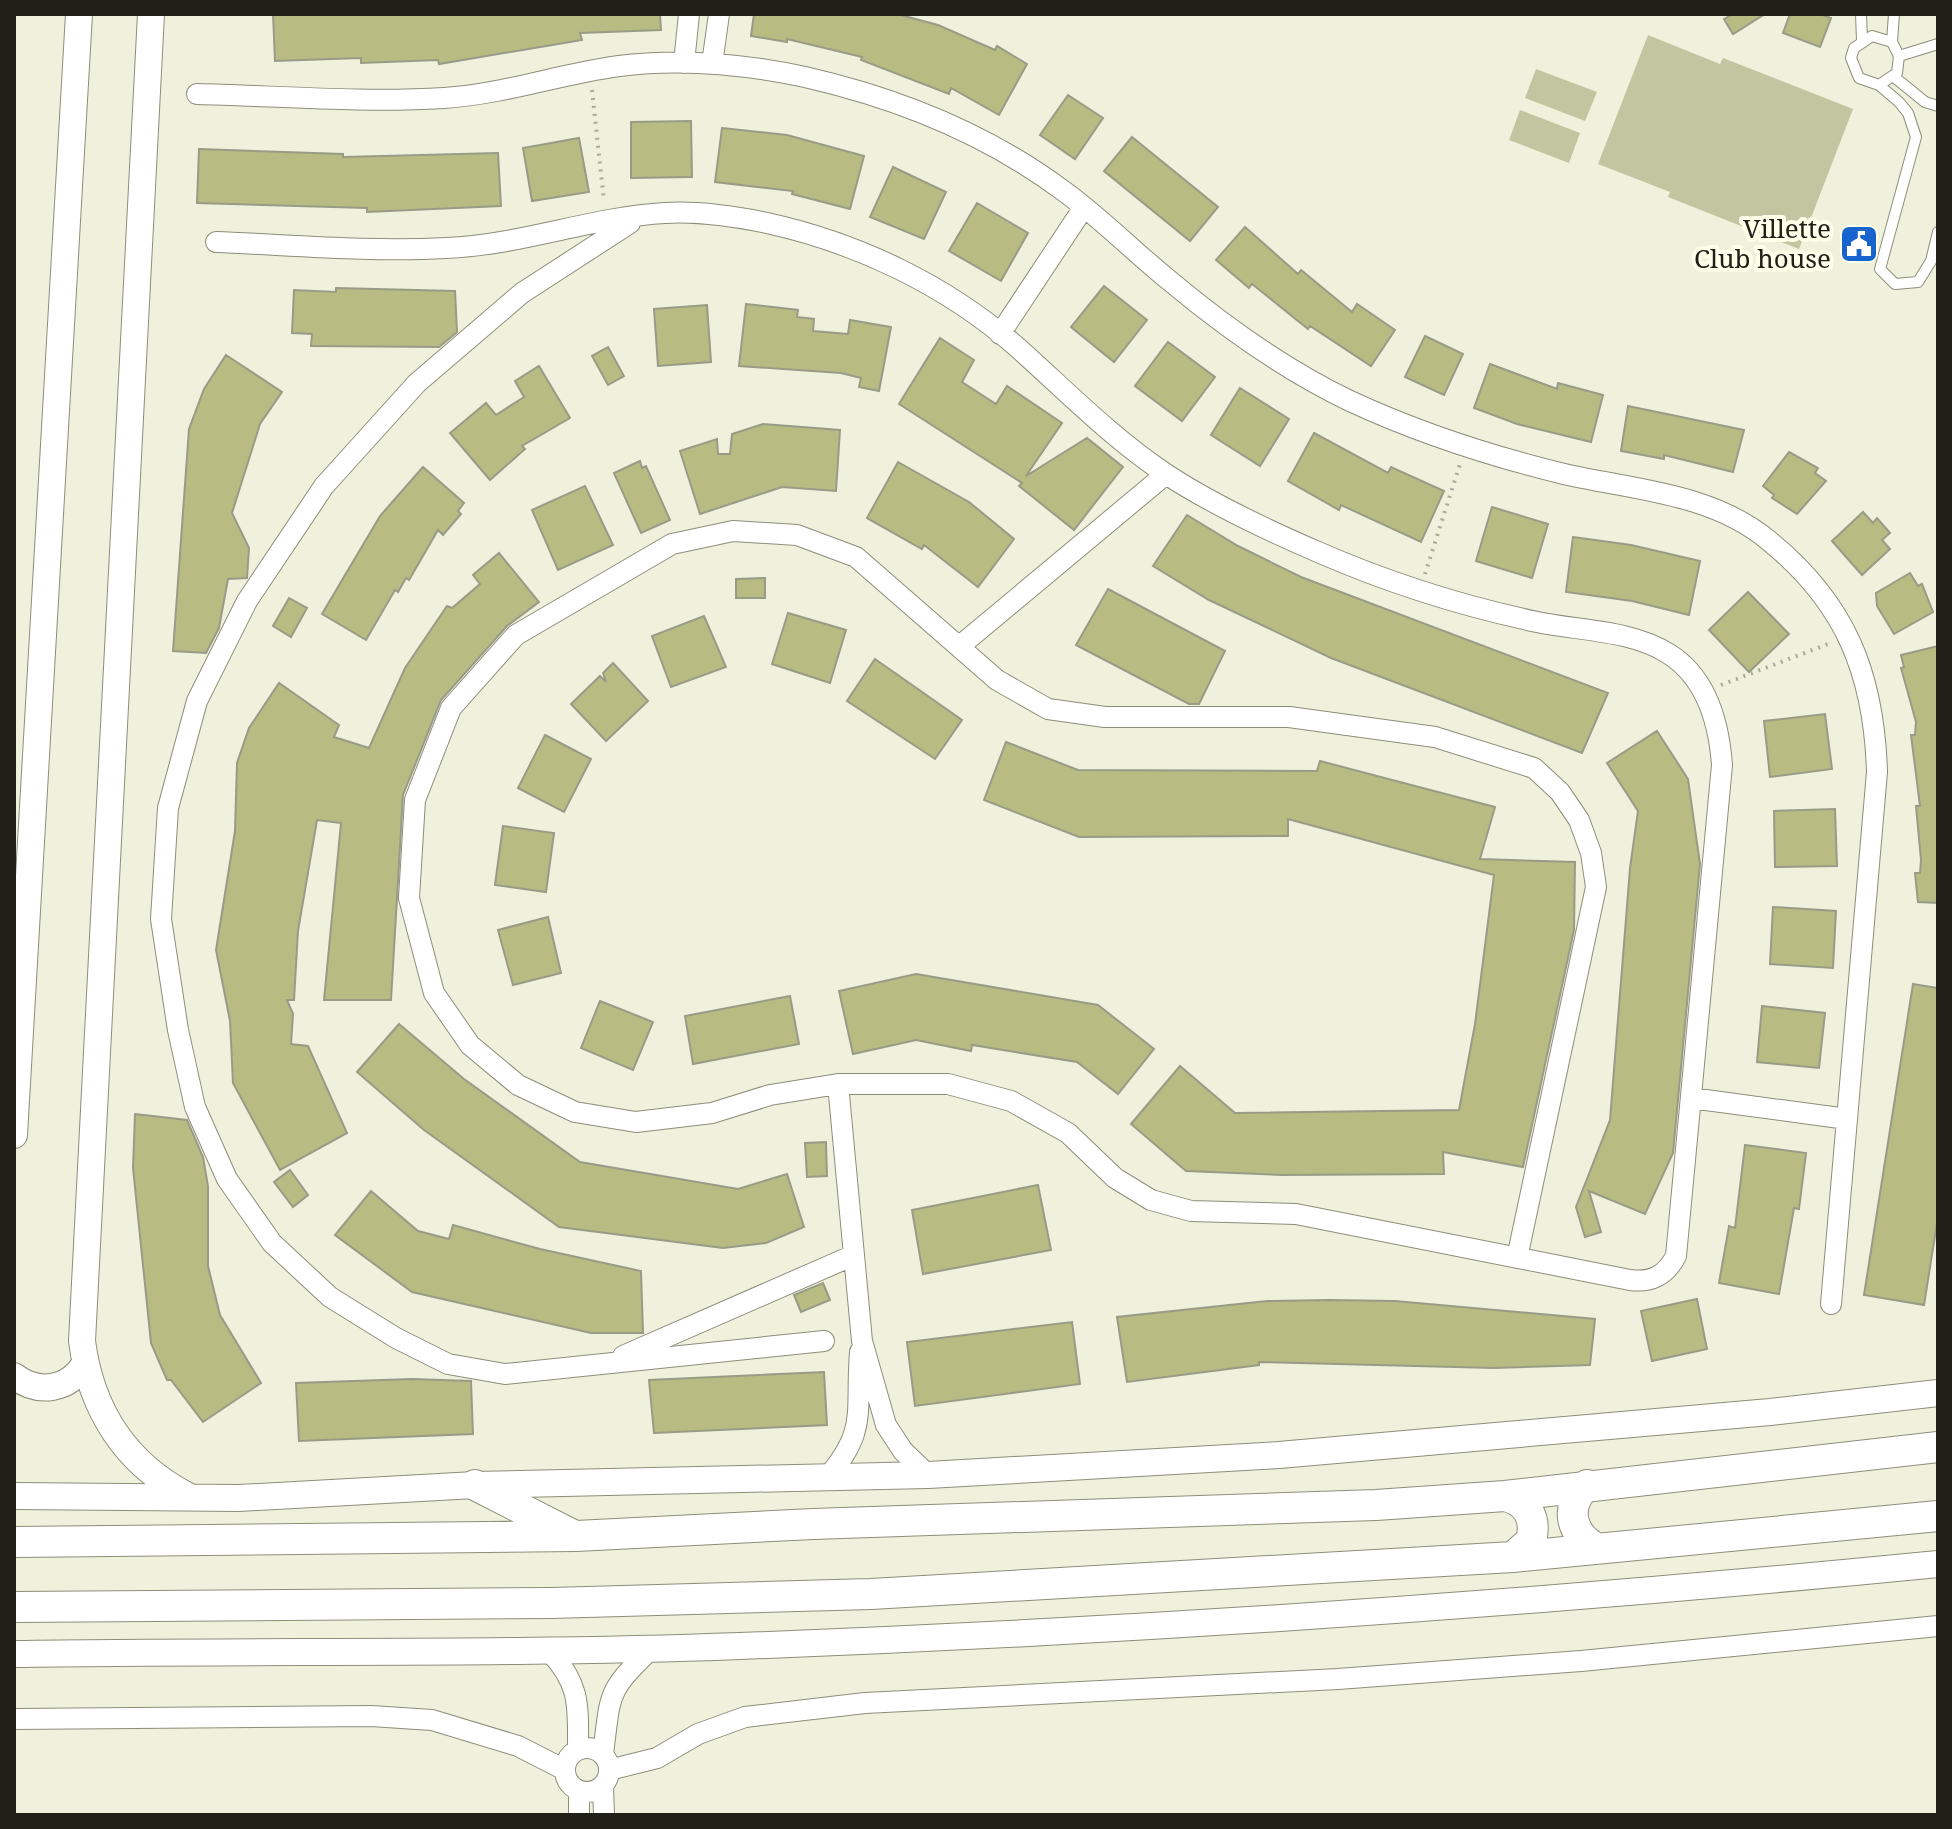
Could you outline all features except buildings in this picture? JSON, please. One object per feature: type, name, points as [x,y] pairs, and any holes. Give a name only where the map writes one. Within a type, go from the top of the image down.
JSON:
[{"type":"main road","points":[[14,1542],[576,1536],[813,1524],[1376,1505],[1505,1496],[1938,1447]]},
{"type":"main road","points":[[475,1485],[576,1536]]},
{"type":"main road","points":[[1587,1485],[1575,1499],[1572,1516],[1579,1536],[1596,1548]]},
{"type":"main road","points":[[1505,1496],[1521,1502],[1533,1524],[1527,1548],[1513,1557]]},
{"type":"main road","points":[[14,1607],[551,1603],[764,1598],[1513,1557],[1938,1516]]},
{"type":"street","points":[[14,1135],[79,14]]},
{"type":"street","points":[[151,14],[82,1319],[85,1364],[99,1406],[122,1444],[153,1475],[191,1498]]},
{"type":"street","points":[[684,63],[689,14]]},
{"type":"street","points":[[712,64],[719,14]]},
{"type":"street","points":[[197,94],[441,98],[496,93],[639,64],[684,63],[805,77],[873,95],[1001,151],[1084,207],[1167,280],[1277,362],[1347,399],[1465,447],[1570,475],[1664,492],[1724,513],[1763,535],[1797,564],[1826,597],[1849,635],[1876,725],[1877,772],[1831,1304]]},
{"type":"street","points":[[1000,334],[1084,207]]},
{"type":"street","points":[[216,242],[447,248],[519,241],[607,223],[685,212],[727,216],[825,238],[924,282],[1000,334],[1066,394],[1166,474],[1278,534],[1362,571],[1419,591],[1536,622],[1652,644],[1673,656],[1690,672],[1714,715],[1722,765],[1676,1256],[1663,1274],[1642,1281],[1517,1258],[1296,1214],[1191,1211],[1151,1200],[1115,1178],[1068,1133],[1011,1101],[948,1084],[838,1084],[770,1095],[712,1113],[636,1122],[575,1112],[518,1085],[470,1045],[434,993],[409,898],[415,800],[451,708],[516,635],[672,544],[733,531],[797,535],[856,557],[961,645],[997,680],[1048,709],[1105,717],[1289,717],[1435,737],[1534,768],[1560,792],[1579,820],[1591,853],[1596,887],[1517,1258]]},
{"type":"street","points":[[638,218],[522,293],[417,383],[324,486],[247,601],[197,701],[168,808],[161,919],[195,1107],[227,1179],[272,1243],[330,1297],[396,1338],[448,1364],[505,1374],[824,1341]]},
{"type":"street","points":[[961,645],[1166,474]]},
{"type":"street","points":[[825,1480],[845,1458],[856,1436],[862,1341],[838,1084]]},
{"type":"street","points":[[1691,1098],[1847,1119]]},
{"type":"street","points":[[604,1364],[854,1255]]},
{"type":"street","points":[[862,1341],[886,1425],[903,1451],[928,1475]]},
{"type":"street","points":[[14,1376],[33,1387],[54,1388],[72,1379],[85,1364]]},
{"type":"street","points":[[14,1496],[191,1498],[475,1485],[825,1480],[928,1475],[1279,1455],[1741,1415],[1938,1393]]},
{"type":"street","points":[[14,1654],[550,1652],[737,1647],[1411,1611],[1633,1594],[1938,1564]]},
{"type":"street","points":[[14,1719],[371,1716],[432,1720],[518,1746],[565,1770],[572,1786],[587,1792],[605,1770],[657,1758],[698,1734],[745,1717],[865,1703],[1338,1679],[1581,1661],[1938,1626]]},
{"type":"street","points":[[604,1815],[611,1694],[617,1681],[653,1647]]},
{"type":"street","points":[[550,1652],[567,1670],[577,1695],[578,1750]]},
{"type":"street","points":[[565,1770],[571,1755],[587,1748],[605,1770]]},
{"type":"street","points":[[579,1791],[579,1815]]},
{"type":"lane","points":[[1861,14],[1862,40],[1851,58],[1853,69],[1859,78],[1879,85],[1908,113],[1916,137],[1880,269],[1895,284],[1918,282],[1931,261],[1938,232]]},
{"type":"lane","points":[[1879,85],[1893,76],[1899,56],[1892,42],[1894,14]]},
{"type":"lane","points":[[1862,40],[1872,36],[1892,42]]},
{"type":"lane","points":[[1899,56],[1938,44]]},
{"type":"lane","points":[[1893,76],[1925,102],[1938,106]]},
{"type":"path","points":[[589,72],[607,223]]},
{"type":"path","points":[[1419,591],[1465,447]]},
{"type":"path","points":[[1703,692],[1849,635]]},
{"type":"green space","points":[[1648,35],[1720,64],[1723,58],[1853,109],[1799,249],[1668,197],[1670,192],[1598,164]]},
{"type":"green space","points":[[1536,69],[1597,92],[1585,121],[1525,98]]},
{"type":"green space","points":[[1520,110],[1580,133],[1569,163],[1509,140]]},
{"type":"place","name":"Villette Club house","points":[[1859,244]]}]
